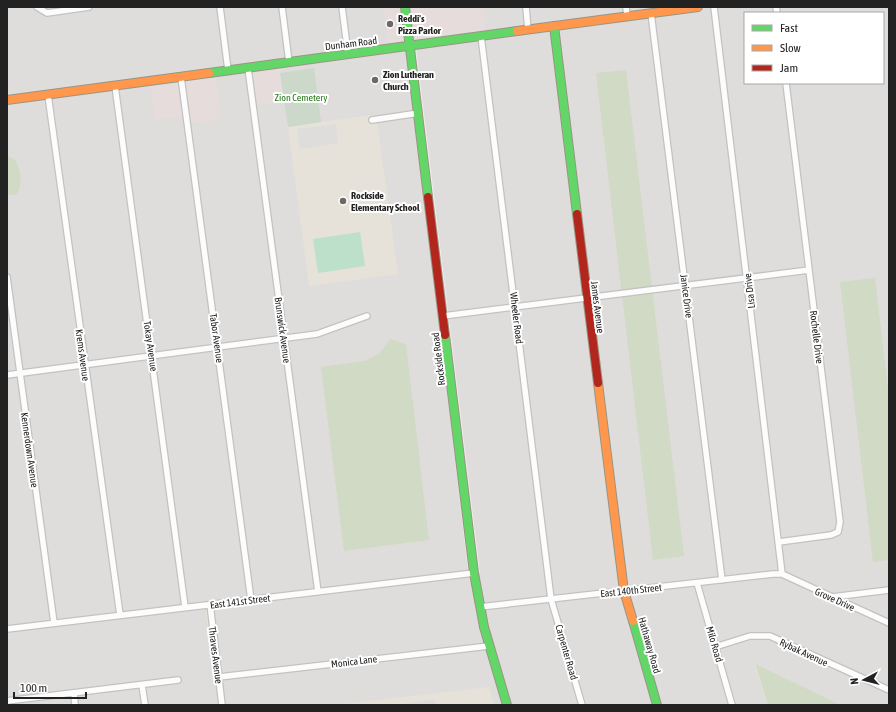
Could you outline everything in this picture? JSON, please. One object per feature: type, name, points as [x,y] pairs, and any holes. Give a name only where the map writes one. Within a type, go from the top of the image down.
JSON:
[{"type":"street","points":[[37,7],[43,12],[89,7]]},
{"type":"street","points":[[220,7],[228,70]]},
{"type":"street","points":[[282,7],[289,62]]},
{"type":"street","points":[[342,7],[348,54]]},
{"type":"street","name":"Rockside Road","points":[[405,7],[474,573],[489,646],[507,705]]},
{"type":"street","points":[[526,7],[528,30]]},
{"type":"street","points":[[626,7],[627,16]]},
{"type":"street","name":"Dunham Road","points":[[7,100],[698,7]]},
{"type":"street","name":"Lisa Drive","points":[[714,7],[782,574]]},
{"type":"street","name":"Janice Drive","points":[[651,13],[722,580]]},
{"type":"street","name":"James Avenue","points":[[554,26],[624,591]]},
{"type":"street","name":"Wheeler Road","points":[[481,36],[551,599]]},
{"type":"street","name":"Brunswick Avenue","points":[[248,68],[318,592]]},
{"type":"street","name":"Tabor Avenue","points":[[180,77],[218,347],[251,600]]},
{"type":"street","name":"Rochelle Drive","points":[[779,542],[831,535],[838,532],[840,522],[786,84]]},
{"type":"street","name":"Tokay Avenue","points":[[115,86],[185,607]]},
{"type":"street","name":"Krems Avenue","points":[[48,94],[120,615]]},
{"type":"street","points":[[372,120],[419,113]]},
{"type":"street","points":[[443,316],[809,270]]},
{"type":"street","name":"Kennerdown Avenue","points":[[7,277],[54,623]]},
{"type":"street","points":[[7,375],[317,334],[367,316]]},
{"type":"street","name":"East 141st Street","points":[[7,629],[474,573]]},
{"type":"street","name":"East 140th Street","points":[[480,607],[782,574]]},
{"type":"street","name":"Grove Drive","points":[[782,574],[889,623]]},
{"type":"street","name":"Milo Road","points":[[697,583],[732,705]]},
{"type":"street","points":[[831,597],[889,590]]},
{"type":"street","name":"Hathaway Road","points":[[624,591],[657,705]]},
{"type":"street","name":"Carpenter Road","points":[[551,599],[582,705]]},
{"type":"street","name":"Thraves Avenue","points":[[210,604],[222,705]]},
{"type":"street","name":"Rybak Avenue","points":[[715,647],[750,636],[770,636],[889,690]]},
{"type":"street","name":"Monica Lane","points":[[219,677],[489,646]]},
{"type":"street","points":[[8,702],[178,680]]},
{"type":"street","points":[[142,685],[145,705]]},
{"type":"street","points":[[74,693],[75,705]]},
{"type":"shaded area","points":[[7,7],[401,7],[469,578],[480,573],[411,7],[889,7],[889,705],[841,705],[755,665],[768,705],[7,705]],"holes":[[[383,588],[145,616],[269,600]]]},
{"type":"shaded area","points":[[399,7],[483,7],[486,36],[389,50],[384,9]]},
{"type":"shaded area","points":[[279,63],[284,101],[253,105],[248,68]]},
{"type":"shaded area","points":[[215,72],[221,119],[186,123],[185,116],[155,119],[150,81]]},
{"type":"shaded area","points":[[377,88],[379,102],[383,104],[389,103],[390,113],[358,117],[357,109],[353,109],[352,103],[355,102],[354,90]]},
{"type":"shaded area","name":"Rockside Elementary School","points":[[376,114],[398,274],[309,286],[288,127]]},
{"type":"shaded area","points":[[336,124],[338,143],[300,149],[297,129]]},
{"type":"shaded area","points":[[489,687],[494,705],[336,705]]},
{"type":"shaded area","points":[[435,699],[436,705],[407,705],[407,703]]},
{"type":"green space","name":"Zion Cemetery","points":[[314,68],[321,122],[288,127],[280,73]]},
{"type":"green space","points":[[626,70],[684,556],[653,560],[596,73]]},
{"type":"green space","points":[[7,156],[14,159],[20,172],[20,187],[16,195],[7,194]]},
{"type":"green space","points":[[360,232],[365,266],[318,273],[313,239]]},
{"type":"green space","points":[[875,278],[889,398],[889,560],[873,562],[840,282]]},
{"type":"green space","points":[[390,339],[406,344],[429,540],[344,551],[321,367],[365,361],[380,353]]},
{"type":"green space","points":[[207,610],[214,659],[212,659]]},
{"type":"green space","points":[[755,664],[841,705],[768,705]]},
{"type":"traffic: fast","points":[[405,7],[428,197]]},
{"type":"traffic: fast","points":[[554,26],[577,214]]},
{"type":"traffic: fast","points":[[209,73],[517,31]]},
{"type":"traffic: fast","points":[[445,335],[474,573],[484,627],[507,705]]},
{"type":"traffic: fast","points":[[633,621],[657,705]]},
{"type":"traffic: slow","points":[[517,31],[698,7]]},
{"type":"traffic: slow","points":[[7,100],[209,73]]},
{"type":"traffic: slow","points":[[598,383],[624,591],[633,621]]},
{"type":"traffic: jam","points":[[428,197],[445,335]]},
{"type":"traffic: jam","points":[[577,214],[598,383]]},
{"type":"place","name":"Reddi's Pizza Parlor","points":[[390,24]]},
{"type":"place","name":"Zion Lutheran Church","points":[[375,80]]},
{"type":"place","name":"Rockside Elementary School","points":[[343,201]]}]
